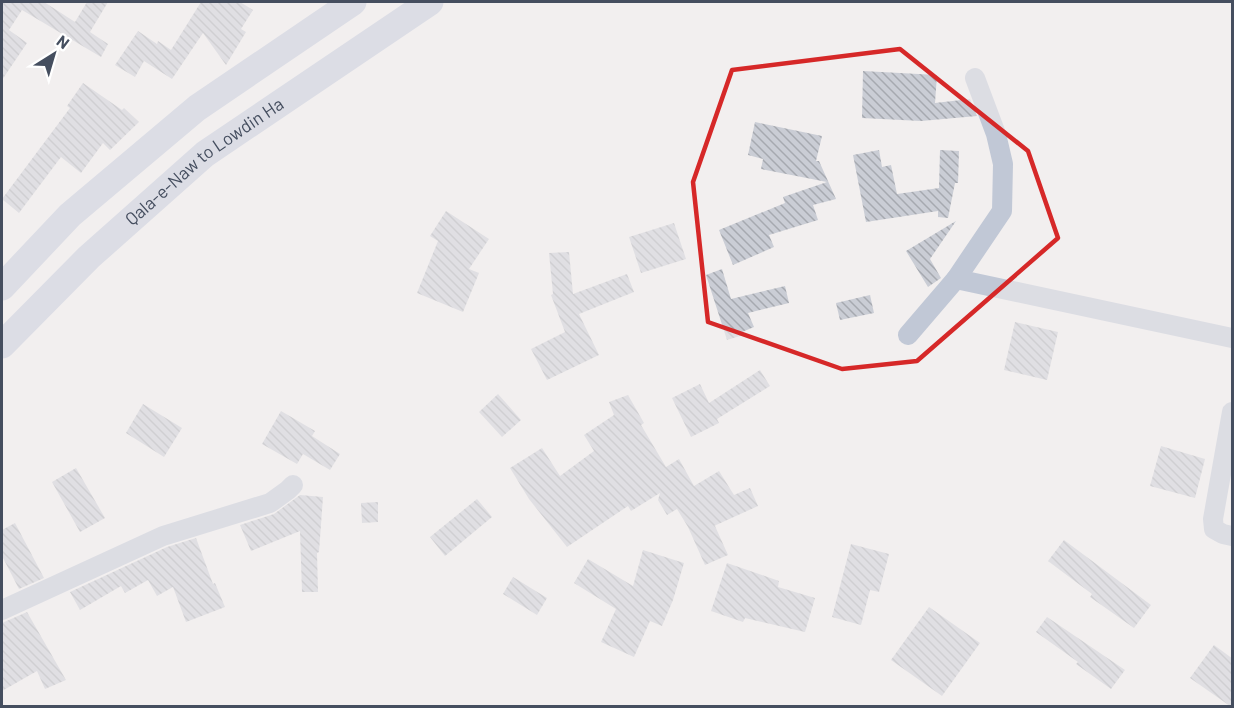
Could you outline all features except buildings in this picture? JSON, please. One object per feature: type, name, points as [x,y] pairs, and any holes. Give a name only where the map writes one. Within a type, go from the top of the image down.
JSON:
[{"type":"main road","points":[[2,287],[69,215],[197,108],[353,2]]},
{"type":"main road","name":"Qala-e-Naw to Lowdin Ha","points":[[2,345],[89,256],[205,154],[430,2]]},
{"type":"street","points":[[908,335],[956,279],[1002,211],[1003,164],[996,134],[975,78]]},
{"type":"street","points":[[956,279],[1233,338]]},
{"type":"street","points":[[1233,412],[1213,519],[1214,529],[1233,536]]},
{"type":"street","points":[[2,610],[163,536],[270,503],[293,484]]},
{"type":"highlighted area","points":[[900,49],[1028,151],[1058,238],[917,361],[842,369],[708,322],[693,182],[732,70]]}]
